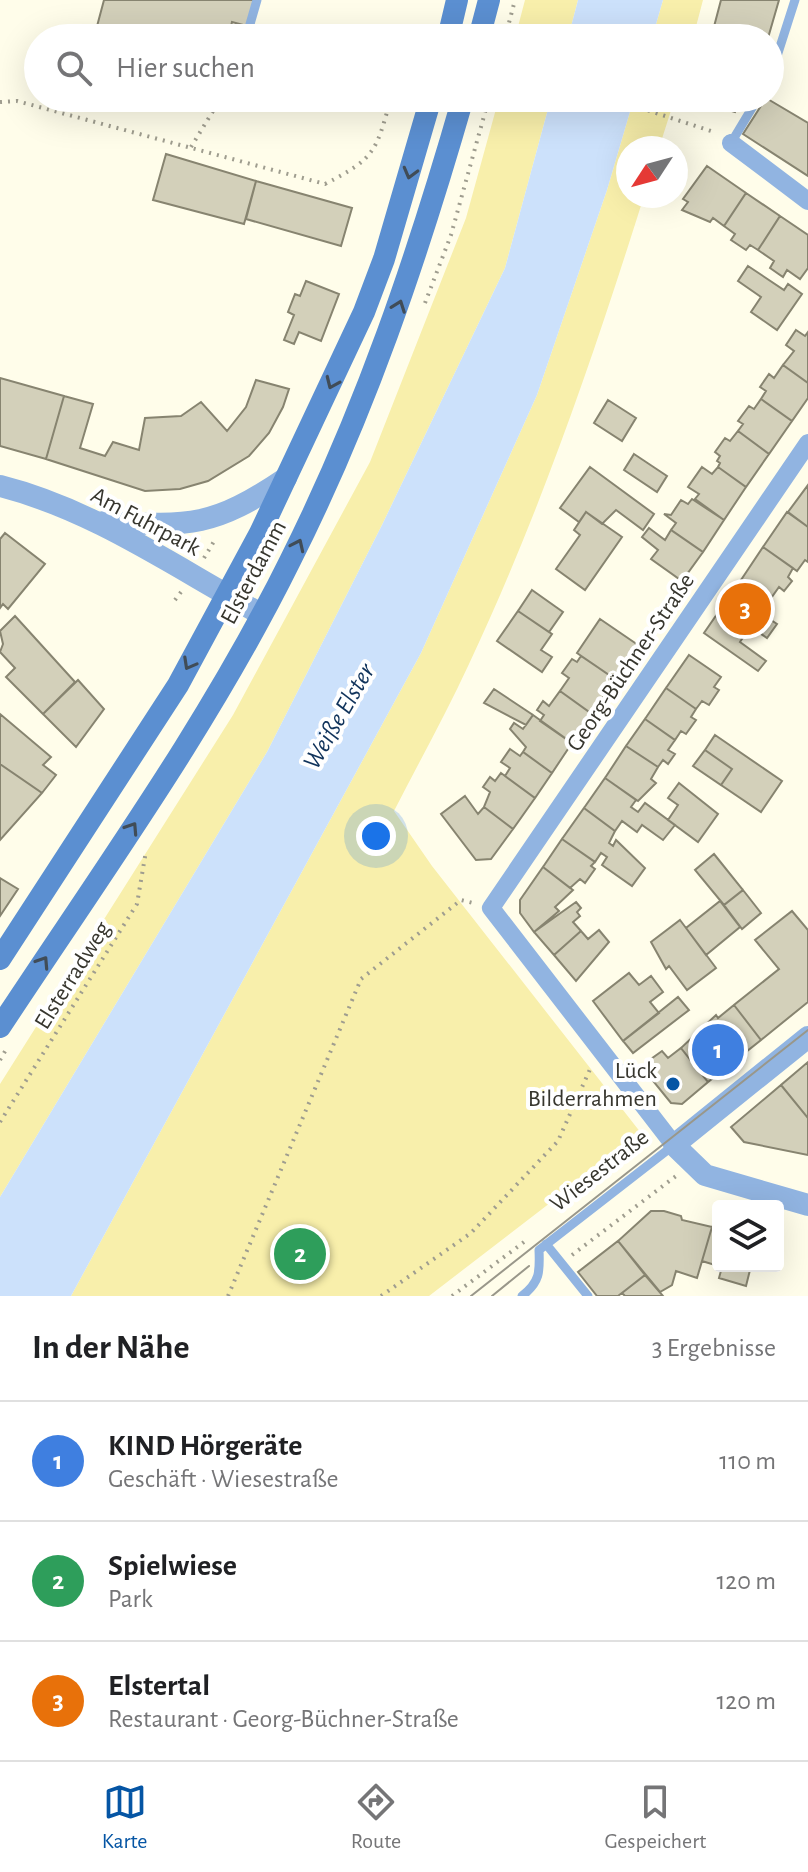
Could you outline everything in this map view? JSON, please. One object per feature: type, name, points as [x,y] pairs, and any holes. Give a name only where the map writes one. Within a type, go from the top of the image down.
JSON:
[{"type":"main road","points":[[451,24],[457,0]]},
{"type":"main road","points":[[483,24],[489,0]]},
{"type":"main road","name":"Elsterdamm","points":[[0,959],[178,685],[227,596],[364,312],[392,233],[427,112]]},
{"type":"main road","name":"Elsterdamm","points":[[0,1027],[183,747],[261,614],[326,486],[387,340],[459,112]]},
{"type":"street","points":[[731,143],[808,201]]},
{"type":"street","name":"Georg-Büchner-Straße","points":[[491,908],[808,443]]},
{"type":"street","points":[[98,522],[166,525],[219,518],[286,478]]},
{"type":"street","name":"Am Fuhrpark","points":[[0,486],[50,501],[98,522],[261,614]]},
{"type":"street","points":[[491,908],[691,1165],[705,1175],[808,1205]]},
{"type":"street","name":"Wiesestraße","points":[[674,1145],[808,1037]]},
{"type":"lane","points":[[250,24],[257,0]]},
{"type":"lane","points":[[784,34],[795,0]]},
{"type":"lane","points":[[731,143],[750,112]]},
{"type":"lane","name":"Wiesestraße","points":[[522,1296],[536,1286],[540,1274],[539,1250],[674,1145]]},
{"type":"lane","points":[[546,1244],[588,1296]]},
{"type":"path","points":[[509,24],[515,0]]},
{"type":"path","points":[[0,102],[24,103]]},
{"type":"path","points":[[58,112],[325,184],[358,167],[377,148],[387,112]]},
{"type":"path","points":[[191,148],[213,112]]},
{"type":"path","points":[[657,112],[691,122],[731,143]]},
{"type":"path","name":"Elsterradweg","points":[[0,1122],[137,904],[146,868],[147,837]]},
{"type":"path","points":[[228,1296],[361,979],[461,900],[491,908]]},
{"type":"path","points":[[381,1296],[471,1233],[558,1141],[600,1047]]},
{"type":"path","points":[[557,1214],[659,1124]]},
{"type":"path","points":[[562,1264],[691,1165]]},
{"type":"path","points":[[452,1296],[534,1233]]},
{"type":"shaded area","points":[[525,0],[578,0],[572,24],[519,24]]},
{"type":"shaded area","points":[[663,0],[703,0],[697,24],[656,24]]},
{"type":"shaded area","points":[[495,112],[547,112],[505,268],[382,525],[267,752],[0,1197],[0,1084],[233,715],[370,462],[466,218]]},
{"type":"shaded area","points":[[630,112],[671,112],[663,136],[623,136]]},
{"type":"shaded area","points":[[616,159],[616,208],[640,208],[606,315],[542,491],[495,607],[394,811],[432,866],[641,1133],[429,1296],[71,1296],[421,653],[537,395]]},
{"type":"water","points":[[578,0],[663,0],[656,24],[572,24]]},
{"type":"water","name":"Weiße Elster","points":[[547,112],[630,112],[623,136],[616,136],[616,159],[607,190],[537,395],[421,653],[71,1296],[0,1296],[0,1197],[267,752],[382,525],[505,268]]},
{"type":"building","points":[[104,0],[254,0],[248,24],[98,24]]},
{"type":"building","points":[[721,0],[779,0],[772,24],[715,24]]},
{"type":"building","points":[[784,109],[808,123],[808,176],[743,134],[757,112],[784,112]]},
{"type":"building","points":[[166,154],[256,181],[244,224],[153,200]]},
{"type":"building","points":[[707,166],[746,193],[724,226],[713,218],[710,222],[682,210],[688,208],[688,192]]},
{"type":"building","points":[[256,181],[352,208],[341,246],[246,219]]},
{"type":"building","points":[[746,193],[780,216],[758,250],[750,245],[746,250],[731,240],[735,234],[724,226]]},
{"type":"building","points":[[780,216],[808,235],[808,268],[800,279],[787,270],[783,277],[770,268],[774,261],[758,250]]},
{"type":"building","points":[[748,266],[784,290],[788,284],[802,294],[777,330],[751,312],[761,297],[738,281]]},
{"type":"building","points":[[306,281],[339,294],[321,341],[299,332],[294,344],[284,340],[294,315],[288,312],[295,294],[300,296]]},
{"type":"building","points":[[796,330],[805,336],[808,332],[808,383],[783,365],[794,351],[786,345]]},
{"type":"building","points":[[783,365],[808,383],[808,398],[792,421],[761,399],[766,391],[760,387],[769,374],[774,378]]},
{"type":"building","points":[[0,378],[64,396],[46,459],[0,446]]},
{"type":"building","points":[[256,380],[289,389],[283,407],[269,433],[249,456],[208,481],[180,489],[145,491],[46,459],[64,396],[93,404],[80,448],[105,456],[113,442],[139,450],[145,418],[181,416],[201,402],[227,431],[246,407]]},
{"type":"building","points":[[761,399],[792,421],[769,454],[738,431],[743,424],[738,421],[749,406],[754,409]]},
{"type":"building","points":[[608,400],[636,418],[622,441],[594,423]]},
{"type":"building","points":[[738,431],[769,454],[746,487],[718,467],[720,456],[715,452],[725,438],[730,441]]},
{"type":"building","points":[[634,454],[667,476],[657,492],[624,470]]},
{"type":"building","points":[[590,467],[654,514],[643,530],[616,510],[602,524],[586,512],[579,522],[560,508]]},
{"type":"building","points":[[702,467],[712,474],[718,467],[746,487],[724,520],[695,499],[699,494],[688,487]]},
{"type":"building","points":[[808,485],[808,527],[788,512]]},
{"type":"building","points":[[692,499],[724,520],[703,552],[671,530],[676,523],[664,514],[671,515],[681,500],[688,504]]},
{"type":"building","points":[[586,512],[622,537],[585,590],[556,569],[580,535],[574,530]]},
{"type":"building","points":[[787,512],[808,527],[808,562],[805,560],[797,571],[763,547]]},
{"type":"building","points":[[649,528],[665,540],[671,530],[703,552],[682,581],[651,559],[658,550],[642,537]]},
{"type":"building","points":[[5,533],[45,564],[8,609],[3,604],[0,608],[0,539]]},
{"type":"building","points":[[763,547],[793,568],[788,577],[792,581],[784,591],[779,587],[769,601],[741,580]]},
{"type":"building","points":[[741,580],[769,601],[762,607],[771,613],[768,618],[777,624],[767,638],[722,607]]},
{"type":"building","points":[[532,590],[563,612],[549,632],[518,611]]},
{"type":"building","points":[[722,607],[750,627],[740,642],[766,661],[758,671],[704,633]]},
{"type":"building","points":[[518,611],[552,634],[541,650],[552,657],[542,672],[497,641]]},
{"type":"building","points":[[15,616],[75,682],[43,714],[6,677],[15,668],[0,652],[3,644],[0,631]]},
{"type":"building","points":[[600,619],[638,645],[615,679],[577,653]]},
{"type":"building","points":[[689,655],[721,677],[714,687],[719,690],[709,705],[702,701],[696,709],[666,688]]},
{"type":"building","points":[[581,656],[615,679],[592,714],[560,691],[569,678],[562,673],[572,659],[577,662]]},
{"type":"building","points":[[78,680],[104,709],[76,747],[43,714]]},
{"type":"building","points":[[666,688],[696,709],[691,717],[696,720],[686,734],[681,731],[675,740],[645,719]]},
{"type":"building","points":[[494,689],[533,715],[526,725],[484,703]]},
{"type":"building","points":[[560,691],[592,714],[572,743],[540,721],[544,715],[537,710],[543,701],[549,706]]},
{"type":"building","points":[[0,714],[51,757],[43,765],[56,775],[42,793],[0,764]]},
{"type":"building","points":[[533,715],[572,743],[552,773],[523,752],[526,747],[510,729],[514,723],[523,729]]},
{"type":"building","points":[[645,719],[675,740],[668,750],[675,754],[668,764],[663,760],[658,767],[626,746]]},
{"type":"building","points":[[715,735],[782,781],[761,812],[721,785],[732,769],[705,750]]},
{"type":"building","points":[[626,746],[658,767],[651,779],[656,783],[638,801],[605,778]]},
{"type":"building","points":[[510,749],[520,756],[523,752],[552,773],[535,798],[505,776],[510,768],[501,762]]},
{"type":"building","points":[[705,750],[732,769],[721,785],[693,766]]},
{"type":"building","points":[[0,764],[42,793],[0,840]]},
{"type":"building","points":[[501,773],[535,798],[513,829],[484,807],[490,792],[483,787],[490,777],[495,781]]},
{"type":"building","points":[[605,778],[636,800],[631,807],[638,812],[645,803],[675,825],[663,840],[642,825],[637,832],[622,821],[615,831],[584,808]]},
{"type":"building","points":[[679,783],[718,814],[698,842],[668,820],[678,805],[668,798]]},
{"type":"building","points":[[465,796],[478,814],[484,807],[513,829],[491,859],[476,860],[441,814]]},
{"type":"building","points":[[584,808],[615,831],[609,843],[613,846],[616,840],[645,868],[632,886],[602,865],[607,857],[601,853],[595,862],[562,839]]},
{"type":"building","points":[[562,839],[595,862],[591,866],[595,869],[585,883],[580,879],[570,888],[543,867]]},
{"type":"building","points":[[714,854],[743,890],[724,905],[695,870]]},
{"type":"building","points":[[543,867],[573,890],[555,907],[559,911],[534,932],[520,913],[520,900]]},
{"type":"building","points":[[0,878],[18,889],[0,916]]},
{"type":"building","points":[[743,890],[761,913],[742,929],[724,905]]},
{"type":"building","points":[[720,901],[740,927],[706,955],[686,928]]},
{"type":"building","points":[[576,902],[581,908],[577,912],[580,916],[573,922],[581,931],[554,955],[534,932]]},
{"type":"building","points":[[792,911],[808,930],[808,1002],[761,1040],[734,1005],[779,969],[755,940]]},
{"type":"building","points":[[680,920],[716,968],[687,990],[669,966],[666,969],[651,942]]},
{"type":"building","points":[[599,930],[609,942],[576,981],[554,955],[581,931],[588,939]]},
{"type":"building","points":[[629,973],[639,985],[651,976],[663,992],[650,1002],[659,1013],[623,1041],[593,1001]]},
{"type":"building","points":[[678,997],[689,1010],[633,1053],[623,1041]]},
{"type":"building","points":[[734,1005],[761,1040],[708,1082],[681,1048],[716,1015],[718,1018]]},
{"type":"building","points":[[681,1048],[708,1082],[682,1104],[671,1103],[649,1076],[654,1072],[651,1059],[662,1051],[668,1058]]},
{"type":"building","points":[[808,1062],[808,1118],[781,1085]]},
{"type":"building","points":[[781,1085],[808,1118],[808,1155],[744,1142],[731,1127]]},
{"type":"building","points":[[651,1211],[664,1211],[681,1216],[682,1220],[712,1227],[697,1278],[676,1271],[672,1285],[660,1292],[618,1241]]},
{"type":"building","points":[[712,1227],[712,1264],[702,1261]]},
{"type":"building","points":[[618,1241],[645,1275],[618,1296],[597,1296],[578,1272]]},
{"type":"building","points":[[721,1272],[750,1272],[746,1286],[719,1278]]},
{"type":"building","points":[[645,1275],[663,1296],[625,1296],[622,1293]]},
{"type":"tram line","points":[[471,1296],[808,1030]]},
{"type":"tram line","points":[[492,1296],[529,1266]]},
{"type":"place","name":"Elstertal","points":[[745,609]]},
{"type":"place","name":"KIND Hörgeräte","points":[[718,1050]]},
{"type":"place","name":"Lück Bilderrahmen","points":[[673,1084]]},
{"type":"place","name":"Spielwiese","points":[[300,1254]]}]
